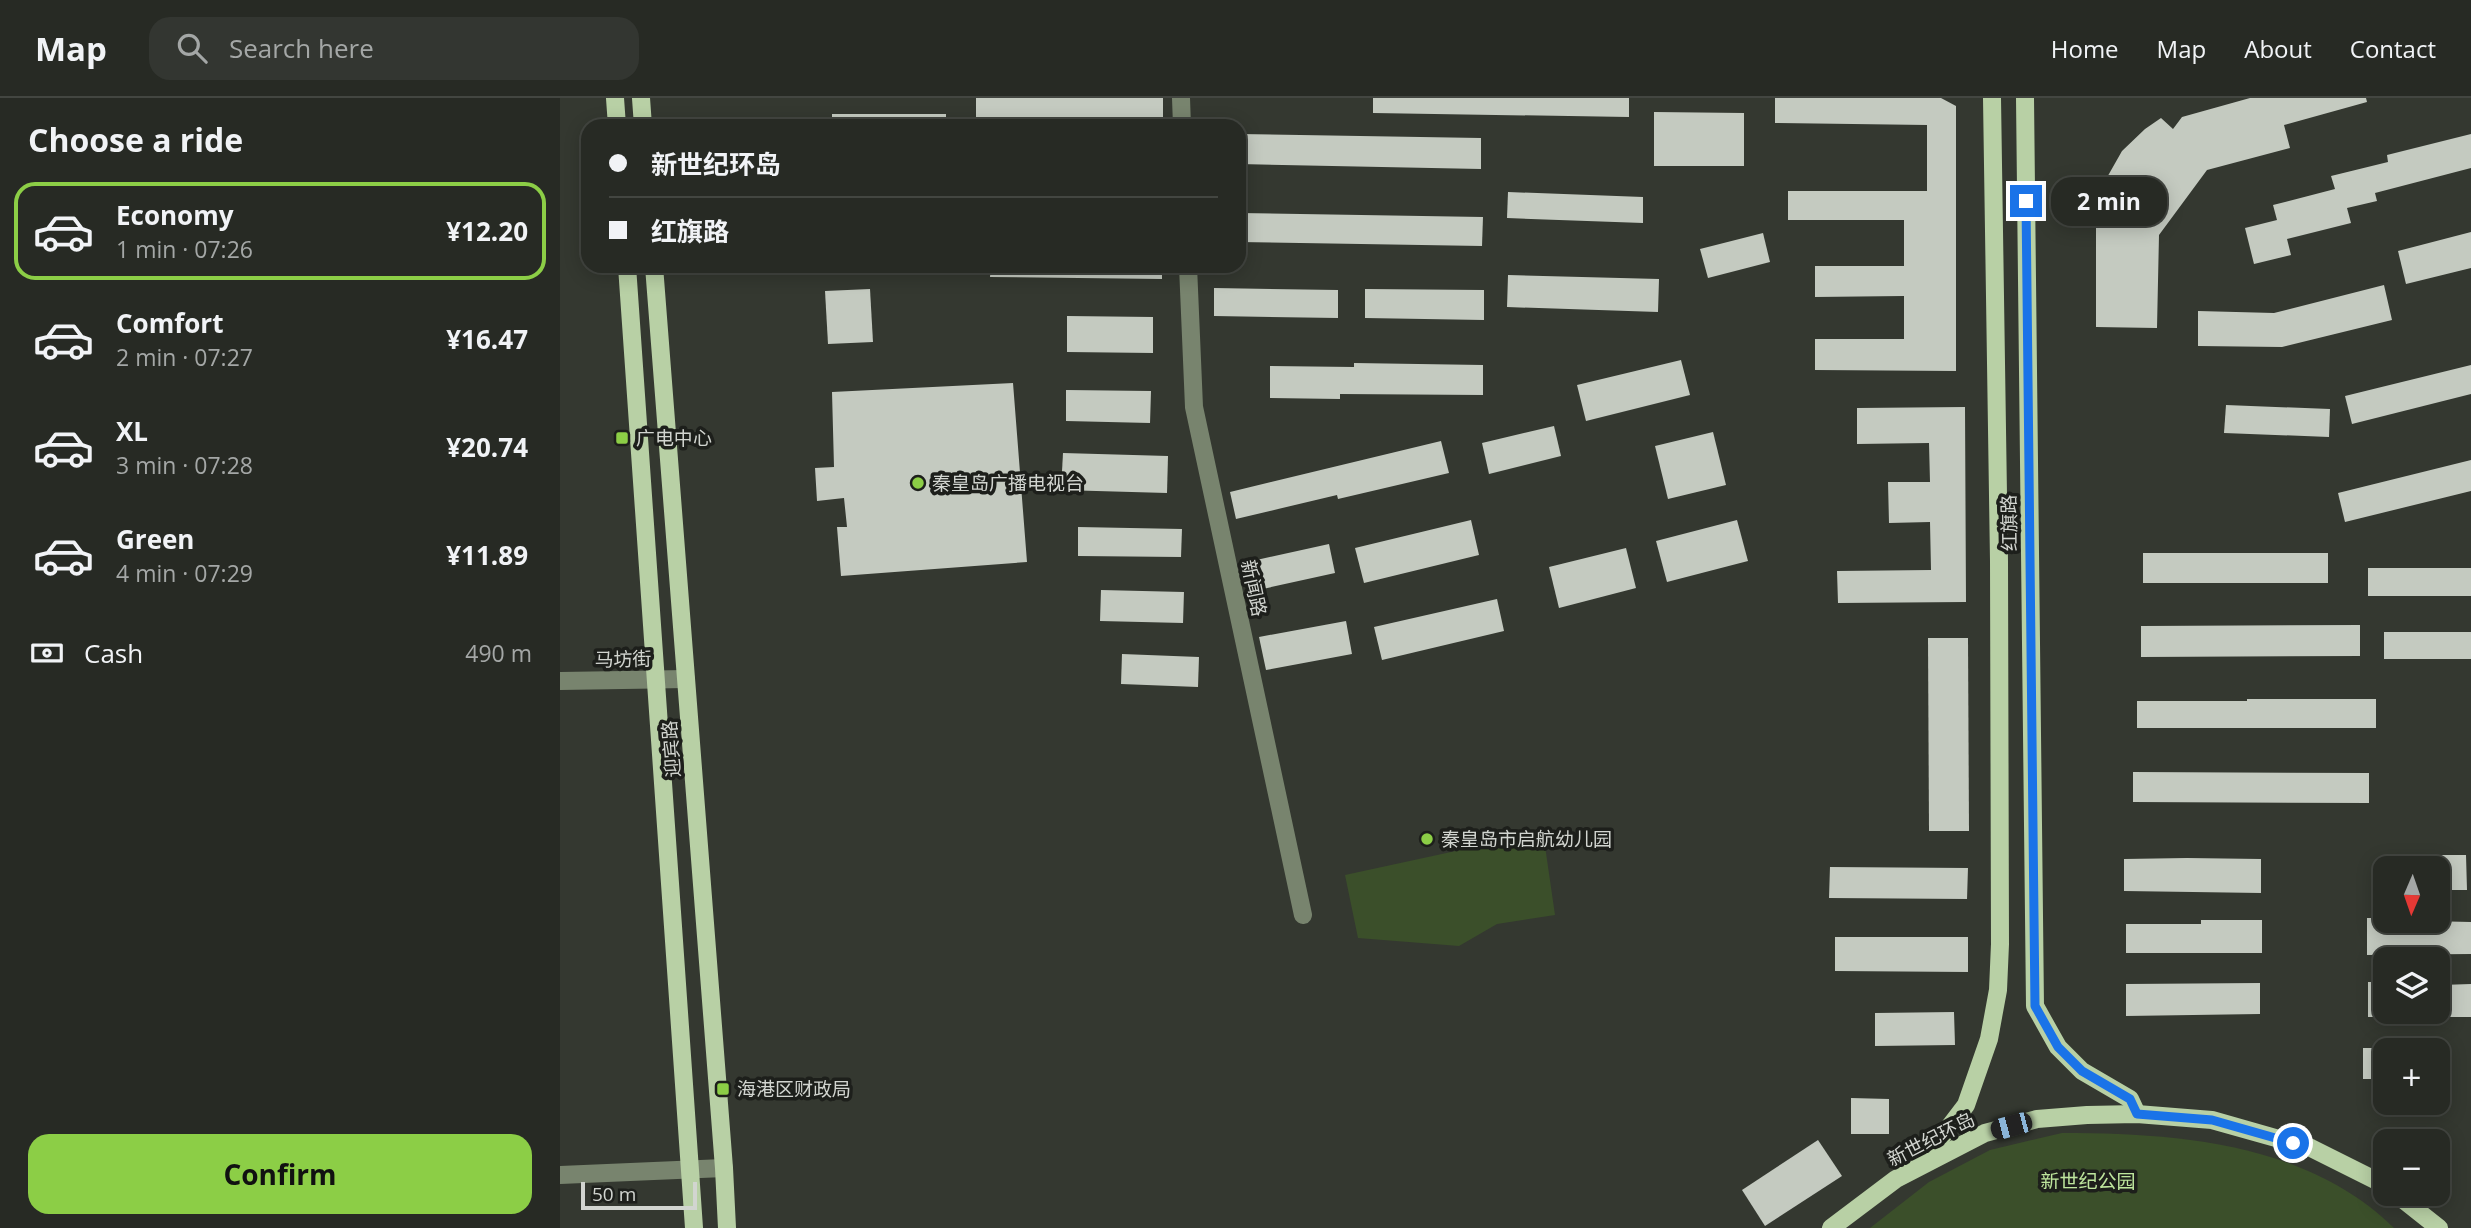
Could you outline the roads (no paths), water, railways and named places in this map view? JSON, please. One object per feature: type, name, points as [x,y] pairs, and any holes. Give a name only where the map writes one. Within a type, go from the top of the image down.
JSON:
[{"type":"main road","points":[[615,98],[616,119]]},
{"type":"main road","points":[[641,98],[642,119]]},
{"type":"main road","points":[[1921,1164],[1966,1105],[1989,1039],[1998,990],[1999,561],[1992,98]]},
{"type":"main road","name":"红旗路","points":[[2025,98],[2035,1006],[2058,1047],[2082,1071],[2130,1099],[2137,1114]]},
{"type":"main road","name":"迎宾路","points":[[628,273],[694,1228]]},
{"type":"main road","name":"迎宾路","points":[[655,273],[727,1228]]},
{"type":"main road","name":"新世纪环岛","points":[[1831,1228],[1896,1179],[1921,1164],[1985,1133],[2037,1119],[2137,1114],[2212,1120],[2311,1148],[2373,1179]]},
{"type":"main road","points":[[2411,1206],[2439,1228]]},
{"type":"street","points":[[1181,98],[1182,119]]},
{"type":"street","name":"新闻路","points":[[1188,273],[1194,407],[1303,915]]},
{"type":"street","name":"马坊街","points":[[560,681],[687,679]]},
{"type":"street","points":[[560,1175],[724,1168]]},
{"type":"place","name":"广电中心","points":[[622,438]]},
{"type":"place","name":"秦皇岛广播电视台","points":[[918,483]]},
{"type":"place","name":"秦皇岛市启航幼儿园","points":[[1427,839]]},
{"type":"place","name":"海港区财政局","points":[[723,1089]]},
{"type":"park label","name":"新世纪公园","points":[[2088,1181]]}]
